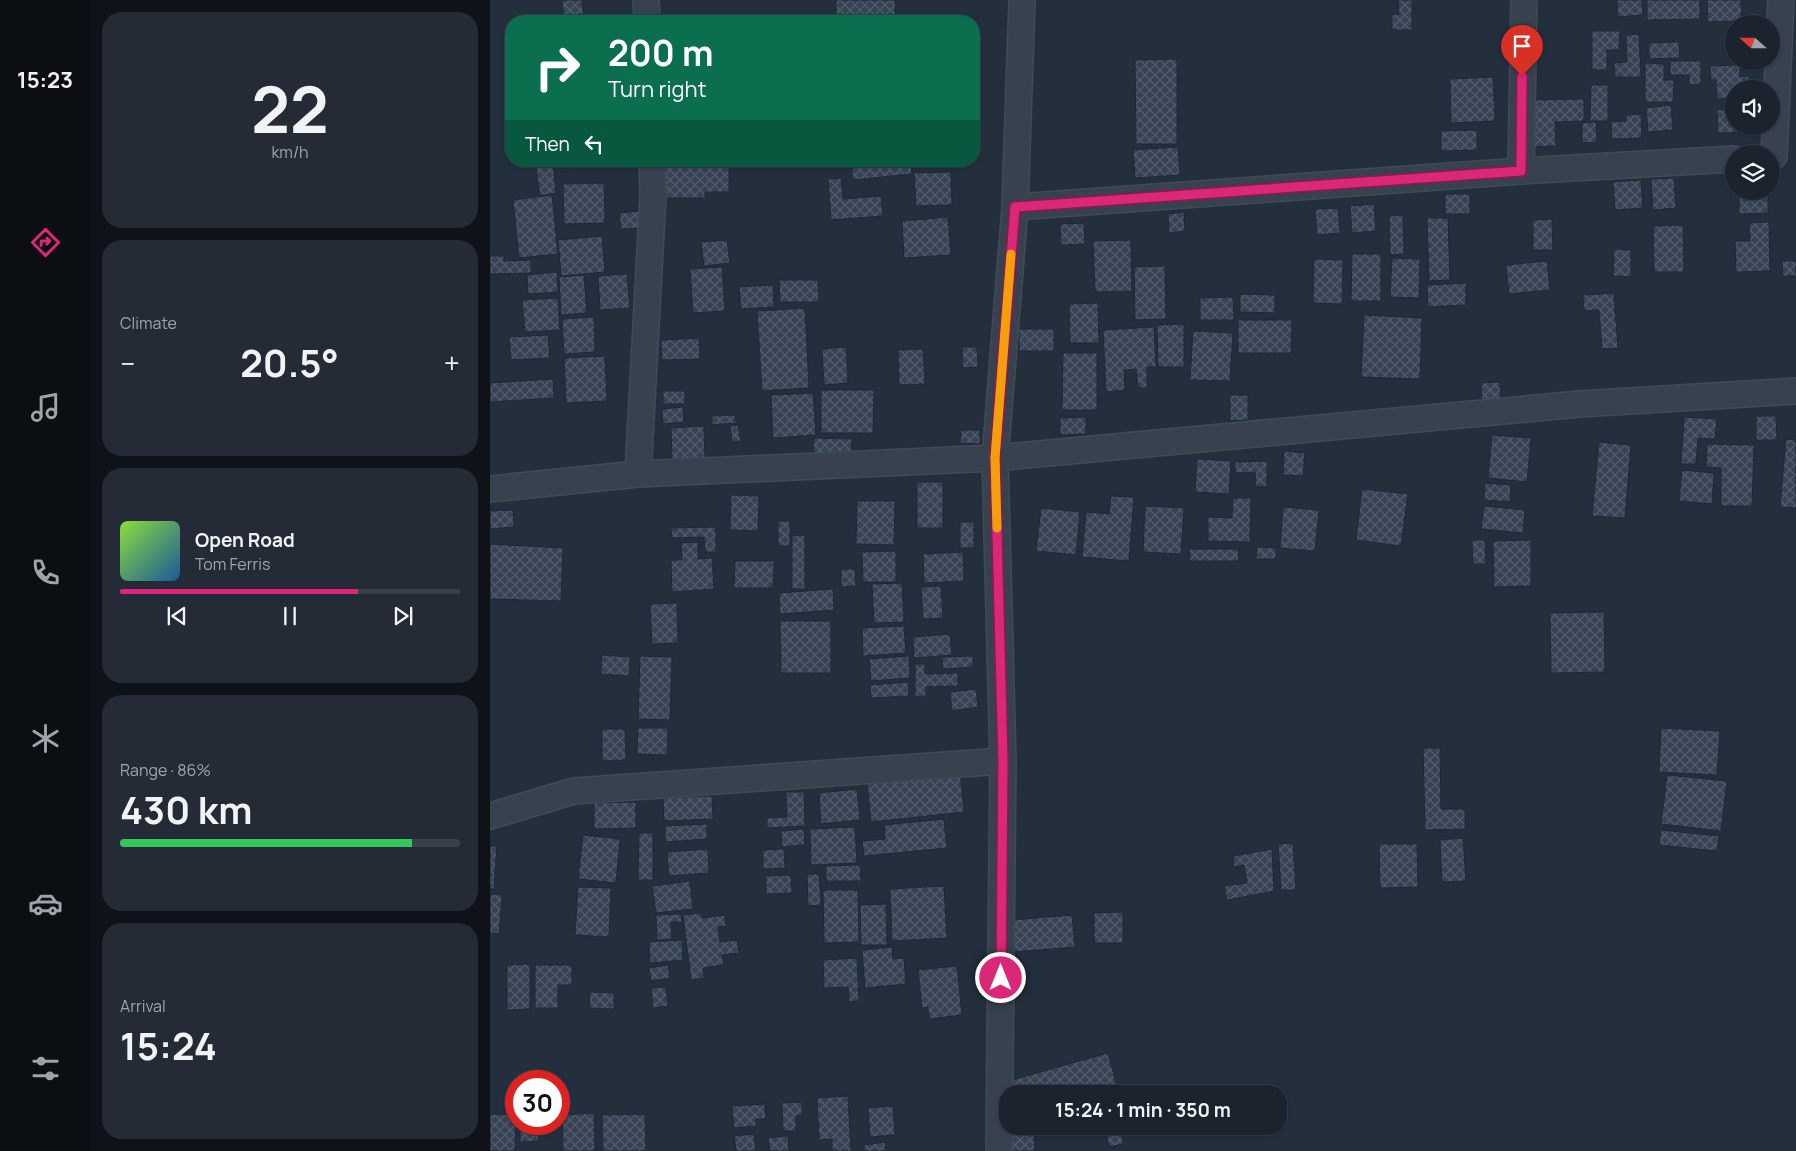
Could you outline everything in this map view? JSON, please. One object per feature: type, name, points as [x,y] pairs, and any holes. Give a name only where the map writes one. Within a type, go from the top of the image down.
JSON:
[{"type":"street","points":[[646,0],[646,15]]},
{"type":"street","points":[[999,1151],[1003,761],[995,458],[1015,207],[1022,0]]},
{"type":"street","points":[[1521,171],[1524,0]]},
{"type":"street","points":[[1780,0],[1780,145]]},
{"type":"street","points":[[1015,207],[1725,159]]},
{"type":"street","points":[[638,474],[653,195],[652,167]]},
{"type":"street","points":[[490,489],[638,474],[995,458],[1580,404],[1796,391]]},
{"type":"street","points":[[490,816],[574,792],[1003,761]]},
{"type":"building","points":[[562,0],[582,0],[583,15],[563,15]]},
{"type":"building","points":[[836,0],[895,0],[896,15],[836,15]]},
{"type":"building","points":[[1398,0],[1412,0],[1412,30],[1392,30],[1392,15],[1399,14]]},
{"type":"building","points":[[1617,0],[1642,0],[1643,15],[1618,17]]},
{"type":"building","points":[[1647,0],[1700,0],[1700,19],[1647,20]]},
{"type":"building","points":[[1707,0],[1741,0],[1742,15],[1725,15],[1725,22],[1708,22]]},
{"type":"building","points":[[1592,31],[1620,31],[1619,50],[1607,50],[1607,70],[1592,70]]},
{"type":"building","points":[[1639,34],[1641,77],[1615,77],[1614,63],[1627,62],[1626,35]]},
{"type":"building","points":[[1679,42],[1680,58],[1649,59],[1649,43]]},
{"type":"building","points":[[1177,59],[1177,144],[1136,144],[1135,60]]},
{"type":"building","points":[[1670,61],[1701,61],[1701,84],[1689,85],[1689,75],[1670,75]]},
{"type":"building","points":[[1645,63],[1664,64],[1664,80],[1674,80],[1673,102],[1645,102]]},
{"type":"building","points":[[1710,66],[1725,66],[1725,70],[1740,70],[1740,77],[1749,76],[1749,80],[1725,80],[1725,99],[1717,99],[1716,80],[1711,80]]},
{"type":"building","points":[[1493,77],[1495,121],[1451,123],[1450,79]]},
{"type":"building","points":[[1591,85],[1608,85],[1608,121],[1590,121]]},
{"type":"building","points":[[1584,99],[1584,121],[1555,122],[1556,146],[1528,147],[1527,100]]},
{"type":"building","points":[[1671,105],[1673,130],[1648,132],[1646,108]]},
{"type":"building","points":[[1717,110],[1725,110],[1725,133],[1718,133]]},
{"type":"building","points":[[1641,114],[1642,138],[1612,139],[1611,122],[1626,121],[1626,115]]},
{"type":"building","points":[[1596,122],[1597,142],[1582,143],[1582,123]]},
{"type":"building","points":[[1477,130],[1477,150],[1441,151],[1441,131]]},
{"type":"building","points":[[1178,147],[1180,175],[1135,178],[1133,150]]},
{"type":"building","points":[[536,167],[554,167],[556,193],[540,196]]},
{"type":"building","points":[[665,167],[729,167],[729,192],[705,192],[705,198],[665,198]]},
{"type":"building","points":[[852,167],[911,167],[912,174],[853,180]]},
{"type":"building","points":[[951,172],[952,205],[916,206],[914,173]]},
{"type":"building","points":[[841,178],[843,199],[881,196],[883,216],[831,220],[828,179]]},
{"type":"building","points":[[1674,178],[1676,208],[1653,210],[1651,179]]},
{"type":"building","points":[[1641,180],[1643,208],[1615,210],[1613,182]]},
{"type":"building","points":[[604,183],[605,223],[564,224],[563,184]]},
{"type":"building","points":[[1445,194],[1470,194],[1470,214],[1445,214]]},
{"type":"building","points":[[552,195],[558,254],[519,258],[513,200]]},
{"type":"building","points":[[1739,200],[1768,200],[1768,213],[1739,214]]},
{"type":"building","points":[[1374,204],[1376,231],[1352,233],[1350,206]]},
{"type":"building","points":[[1338,208],[1340,233],[1317,235],[1315,209]]},
{"type":"building","points":[[640,211],[641,228],[621,229],[619,213]]},
{"type":"building","points":[[1184,212],[1185,231],[1169,233],[1168,214]]},
{"type":"building","points":[[1403,215],[1404,254],[1390,255],[1389,216]]},
{"type":"building","points":[[948,217],[951,255],[904,258],[902,221]]},
{"type":"building","points":[[1427,218],[1448,218],[1450,280],[1429,281]]},
{"type":"building","points":[[1552,219],[1553,250],[1533,250],[1533,220]]},
{"type":"building","points":[[1769,222],[1770,271],[1736,272],[1735,241],[1750,241],[1749,223]]},
{"type":"building","points":[[1084,223],[1085,244],[1061,245],[1060,224]]},
{"type":"building","points":[[1683,225],[1684,272],[1654,272],[1653,226]]},
{"type":"building","points":[[602,236],[605,272],[561,276],[558,240]]},
{"type":"building","points":[[727,240],[730,263],[704,266],[701,242]]},
{"type":"building","points":[[1131,240],[1132,291],[1095,292],[1093,241]]},
{"type":"building","points":[[1614,249],[1631,250],[1631,277],[1613,276]]},
{"type":"building","points":[[1352,254],[1381,254],[1381,301],[1351,301]]},
{"type":"building","points":[[490,256],[504,256],[504,261],[531,260],[531,273],[490,274]]},
{"type":"building","points":[[1392,258],[1420,259],[1419,298],[1390,297]]},
{"type":"building","points":[[1314,259],[1343,260],[1342,304],[1313,303]]},
{"type":"building","points":[[1547,261],[1550,290],[1509,294],[1506,265]]},
{"type":"building","points":[[1782,261],[1796,261],[1796,276],[1783,276]]},
{"type":"building","points":[[1165,266],[1166,319],[1135,320],[1134,267]]},
{"type":"building","points":[[722,267],[725,311],[693,313],[690,269]]},
{"type":"building","points":[[557,272],[558,292],[528,294],[527,275]]},
{"type":"building","points":[[627,274],[630,308],[600,310],[598,276]]},
{"type":"building","points":[[584,275],[587,313],[561,315],[559,277]]},
{"type":"building","points":[[779,280],[818,280],[819,302],[780,302]]},
{"type":"building","points":[[1466,283],[1466,305],[1428,307],[1427,285]]},
{"type":"building","points":[[773,285],[774,307],[741,309],[739,287]]},
{"type":"building","points":[[1614,293],[1618,348],[1602,349],[1599,310],[1584,311],[1583,295]]},
{"type":"building","points":[[1240,294],[1275,295],[1275,313],[1240,312]]},
{"type":"building","points":[[1233,297],[1234,320],[1200,320],[1200,298]]},
{"type":"building","points":[[558,298],[560,330],[525,332],[522,300]]},
{"type":"building","points":[[1098,303],[1099,343],[1070,343],[1069,304]]},
{"type":"building","points":[[805,308],[809,388],[762,391],[757,311]]},
{"type":"building","points":[[1364,315],[1422,318],[1420,379],[1361,377]]},
{"type":"building","points":[[594,317],[595,352],[564,354],[562,319]]},
{"type":"building","points":[[1238,320],[1292,320],[1291,353],[1238,353]]},
{"type":"building","points":[[1184,324],[1184,367],[1158,367],[1157,325]]},
{"type":"building","points":[[1154,327],[1156,367],[1147,367],[1147,388],[1138,388],[1136,369],[1124,370],[1125,390],[1106,392],[1103,330]]},
{"type":"building","points":[[1019,329],[1054,329],[1054,351],[1019,351]]},
{"type":"building","points":[[1193,331],[1233,333],[1230,381],[1190,380]]},
{"type":"building","points":[[548,335],[550,358],[511,360],[509,337]]},
{"type":"building","points":[[699,338],[700,359],[662,360],[661,340]]},
{"type":"building","points":[[846,347],[848,383],[824,385],[822,349]]},
{"type":"building","points":[[962,347],[977,347],[978,367],[963,368]]},
{"type":"building","points":[[923,349],[925,384],[899,385],[898,350]]},
{"type":"building","points":[[1063,353],[1097,353],[1097,410],[1062,410]]},
{"type":"building","points":[[605,356],[607,401],[566,403],[564,358]]},
{"type":"building","points":[[553,379],[554,398],[490,402],[490,383]]},
{"type":"building","points":[[1500,382],[1501,406],[1482,406],[1481,383]]},
{"type":"building","points":[[821,390],[874,390],[873,433],[821,433]]},
{"type":"building","points":[[663,391],[685,391],[685,404],[663,404]]},
{"type":"building","points":[[813,393],[816,435],[773,438],[771,395]]},
{"type":"building","points":[[1230,395],[1248,395],[1248,420],[1230,421]]},
{"type":"building","points":[[683,407],[684,422],[663,424],[662,409]]},
{"type":"building","points":[[735,415],[736,423],[712,425],[712,416]]},
{"type":"building","points":[[1756,416],[1776,416],[1777,440],[1756,440]]},
{"type":"building","points":[[1086,417],[1086,434],[1060,435],[1060,418]]},
{"type":"building","points":[[1684,417],[1717,419],[1715,439],[1698,438],[1696,464],[1681,464]]},
{"type":"building","points":[[738,425],[741,441],[732,442],[730,426]]},
{"type":"building","points":[[704,426],[705,458],[672,459],[671,428]]},
{"type":"building","points":[[961,430],[980,430],[980,444],[960,443]]},
{"type":"building","points":[[1492,435],[1531,438],[1527,482],[1488,478]]},
{"type":"building","points":[[814,438],[852,439],[851,454],[813,454]]},
{"type":"building","points":[[1786,439],[1796,440],[1796,508],[1780,507]]},
{"type":"building","points":[[1599,442],[1631,445],[1625,518],[1592,516]]},
{"type":"building","points":[[1707,444],[1754,445],[1752,506],[1721,506],[1721,468],[1706,467]]},
{"type":"building","points":[[1284,451],[1305,453],[1303,476],[1283,475]]},
{"type":"building","points":[[1197,459],[1231,461],[1229,494],[1195,492]]},
{"type":"building","points":[[1267,461],[1267,486],[1256,487],[1255,472],[1235,473],[1235,462]]},
{"type":"building","points":[[1682,470],[1714,473],[1712,504],[1679,501]]},
{"type":"building","points":[[917,482],[943,482],[943,528],[917,528]]},
{"type":"building","points":[[1485,483],[1511,485],[1510,502],[1484,500]]},
{"type":"building","points":[[1362,489],[1408,494],[1401,546],[1356,540]]},
{"type":"building","points":[[731,495],[759,496],[758,531],[730,530]]},
{"type":"building","points":[[1111,496],[1134,497],[1129,561],[1082,557],[1086,512],[1109,514]]},
{"type":"building","points":[[1233,498],[1251,498],[1250,542],[1208,541],[1208,517],[1232,518]]},
{"type":"building","points":[[857,501],[895,501],[894,545],[856,544]]},
{"type":"building","points":[[1145,506],[1184,508],[1181,554],[1143,552]]},
{"type":"building","points":[[1484,506],[1525,510],[1523,533],[1481,529]]},
{"type":"building","points":[[1283,507],[1319,510],[1315,551],[1280,548]]},
{"type":"building","points":[[1041,508],[1080,512],[1076,555],[1036,551]]},
{"type":"building","points":[[513,510],[514,527],[490,529],[490,511]]},
{"type":"building","points":[[778,521],[790,521],[790,546],[778,546]]},
{"type":"building","points":[[960,522],[974,522],[974,548],[960,548]]},
{"type":"building","points":[[716,527],[716,552],[705,552],[704,537],[672,538],[671,528]]},
{"type":"building","points":[[805,535],[805,589],[792,589],[792,536]]},
{"type":"building","points":[[1472,540],[1485,540],[1486,564],[1473,564]]},
{"type":"building","points":[[1531,540],[1531,586],[1494,587],[1493,541]]},
{"type":"building","points":[[698,542],[698,559],[712,558],[714,589],[672,592],[671,560],[682,560],[681,543]]},
{"type":"building","points":[[490,544],[563,548],[561,601],[490,599]]},
{"type":"building","points":[[1257,547],[1276,548],[1276,559],[1256,559]]},
{"type":"building","points":[[1189,549],[1238,549],[1239,561],[1190,561]]},
{"type":"building","points":[[896,551],[896,582],[863,582],[862,552]]},
{"type":"building","points":[[963,552],[964,581],[924,583],[923,554]]},
{"type":"building","points":[[735,561],[774,561],[773,588],[734,588]]},
{"type":"building","points":[[841,569],[855,569],[856,586],[841,587]]},
{"type":"building","points":[[902,583],[904,622],[874,623],[872,584]]},
{"type":"building","points":[[941,586],[943,618],[923,619],[921,587]]},
{"type":"building","points":[[833,589],[834,610],[780,614],[779,593]]},
{"type":"building","points":[[677,603],[678,643],[652,644],[650,604]]},
{"type":"building","points":[[1604,612],[1605,672],[1551,673],[1550,613]]},
{"type":"building","points":[[780,621],[831,621],[831,673],[781,673]]},
{"type":"building","points":[[904,626],[906,653],[863,656],[862,628]]},
{"type":"building","points":[[950,634],[952,655],[914,658],[913,637]]},
{"type":"building","points":[[602,655],[630,657],[629,676],[601,674]]},
{"type":"building","points":[[640,656],[672,657],[670,720],[638,719]]},
{"type":"building","points":[[909,656],[910,678],[871,681],[869,659]]},
{"type":"building","points":[[973,656],[973,667],[943,669],[942,657]]},
{"type":"building","points":[[915,664],[925,664],[925,674],[958,673],[958,686],[926,687],[926,696],[915,697]]},
{"type":"building","points":[[908,682],[909,696],[871,698],[870,685]]},
{"type":"building","points":[[976,689],[978,707],[952,711],[950,692]]},
{"type":"building","points":[[638,728],[668,728],[667,755],[637,754]]},
{"type":"building","points":[[1661,728],[1720,731],[1717,775],[1659,772]]},
{"type":"building","points":[[602,729],[625,729],[626,760],[602,761]]},
{"type":"building","points":[[1423,748],[1440,748],[1441,809],[1465,809],[1465,829],[1425,830]]},
{"type":"building","points":[[960,771],[964,812],[871,822],[867,781]]},
{"type":"building","points":[[1667,775],[1727,781],[1721,831],[1661,824]]},
{"type":"building","points":[[857,789],[860,820],[821,824],[819,793]]},
{"type":"building","points":[[786,792],[804,792],[805,826],[767,828],[767,818],[787,817]]},
{"type":"building","points":[[712,796],[713,819],[664,821],[663,798]]},
{"type":"building","points":[[636,802],[636,828],[594,829],[594,803]]},
{"type":"building","points":[[944,819],[947,848],[864,856],[862,841],[885,839],[884,825]]},
{"type":"building","points":[[707,824],[707,839],[665,842],[665,826]]},
{"type":"building","points":[[855,827],[857,863],[811,865],[810,829]]},
{"type":"building","points":[[804,829],[805,845],[782,847],[781,831]]},
{"type":"building","points":[[1661,830],[1719,836],[1717,851],[1659,845]]},
{"type":"building","points":[[639,833],[653,833],[653,880],[638,880]]},
{"type":"building","points":[[583,835],[620,839],[616,883],[578,879]]},
{"type":"building","points":[[1463,838],[1466,881],[1442,882],[1440,840]]},
{"type":"building","points":[[1293,843],[1296,890],[1281,890],[1278,844]]},
{"type":"building","points":[[1379,844],[1417,844],[1418,887],[1380,888]]},
{"type":"building","points":[[490,846],[497,846],[494,889],[490,889]]},
{"type":"building","points":[[708,849],[709,873],[669,876],[667,852]]},
{"type":"building","points":[[784,849],[785,868],[763,869],[763,850]]},
{"type":"building","points":[[1272,849],[1274,891],[1227,900],[1224,886],[1247,883],[1244,865],[1234,867],[1233,856]]},
{"type":"building","points":[[860,865],[861,881],[826,881],[826,866]]},
{"type":"building","points":[[807,874],[819,874],[821,905],[808,906]]},
{"type":"building","points":[[791,875],[792,893],[766,894],[766,876]]},
{"type":"building","points":[[690,881],[693,909],[656,913],[652,886]]},
{"type":"building","points":[[944,886],[947,938],[892,941],[890,889]]},
{"type":"building","points":[[578,887],[611,888],[609,937],[575,935]]},
{"type":"building","points":[[823,890],[858,890],[859,942],[824,943]]},
{"type":"building","points":[[490,894],[502,895],[499,934],[490,933]]},
{"type":"building","points":[[886,904],[887,945],[861,945],[860,905]]},
{"type":"building","points":[[1123,912],[1123,943],[1094,943],[1094,913]]},
{"type":"building","points":[[701,913],[702,918],[725,915],[726,926],[718,927],[720,942],[737,940],[739,953],[722,955],[724,965],[703,968],[704,978],[691,980],[683,915]]},
{"type":"building","points":[[681,914],[682,922],[671,922],[672,939],[657,940],[656,915]]},
{"type":"building","points":[[1072,915],[1075,947],[1014,952],[1011,920]]},
{"type":"building","points":[[682,940],[683,960],[650,963],[649,942]]},
{"type":"building","points":[[892,947],[893,959],[904,958],[906,984],[865,988],[862,950]]},
{"type":"building","points":[[857,958],[859,1001],[849,1002],[848,987],[824,988],[823,960]]},
{"type":"building","points":[[530,964],[530,1009],[507,1010],[507,965]]},
{"type":"building","points":[[535,965],[572,965],[572,985],[558,985],[558,1008],[535,1008]]},
{"type":"building","points":[[668,965],[670,978],[651,981],[649,968]]},
{"type":"building","points":[[957,966],[962,1015],[929,1019],[928,1007],[922,1008],[918,970]]},
{"type":"building","points":[[666,987],[668,1006],[653,1008],[651,988]]},
{"type":"building","points":[[590,992],[614,993],[614,1009],[589,1008]]},
{"type":"building","points":[[1108,1053],[1117,1085],[1013,1085],[1012,1080]]},
{"type":"building","points":[[848,1096],[851,1151],[832,1151],[832,1139],[819,1140],[817,1098]]},
{"type":"building","points":[[802,1102],[802,1115],[796,1116],[796,1131],[783,1131],[782,1103]]},
{"type":"building","points":[[765,1104],[766,1119],[756,1119],[756,1126],[734,1128],[732,1106]]},
{"type":"building","points":[[893,1106],[895,1135],[870,1137],[868,1108]]},
{"type":"building","points":[[594,1113],[595,1151],[563,1151],[563,1135],[570,1135],[570,1114]]},
{"type":"building","points":[[490,1114],[505,1115],[505,1135],[515,1135],[515,1151],[490,1151]]},
{"type":"building","points":[[645,1114],[646,1151],[603,1151],[602,1115]]},
{"type":"building","points":[[754,1134],[756,1151],[736,1151],[734,1136]]},
{"type":"building","points":[[520,1135],[539,1135],[539,1141],[520,1142]]},
{"type":"building","points":[[1011,1135],[1034,1135],[1035,1151],[1012,1151]]},
{"type":"building","points":[[1107,1135],[1122,1135],[1123,1144],[1109,1147]]},
{"type":"building","points":[[788,1136],[789,1151],[770,1151],[768,1138]]},
{"type":"building","points":[[885,1142],[886,1151],[864,1151],[864,1145]]},
{"type":"slow traffic","points":[[997,528],[995,458],[1011,254]]},
{"type":"route","points":[[1001,978],[1003,761],[995,458],[1015,207],[1521,171],[1522,76]]}]
